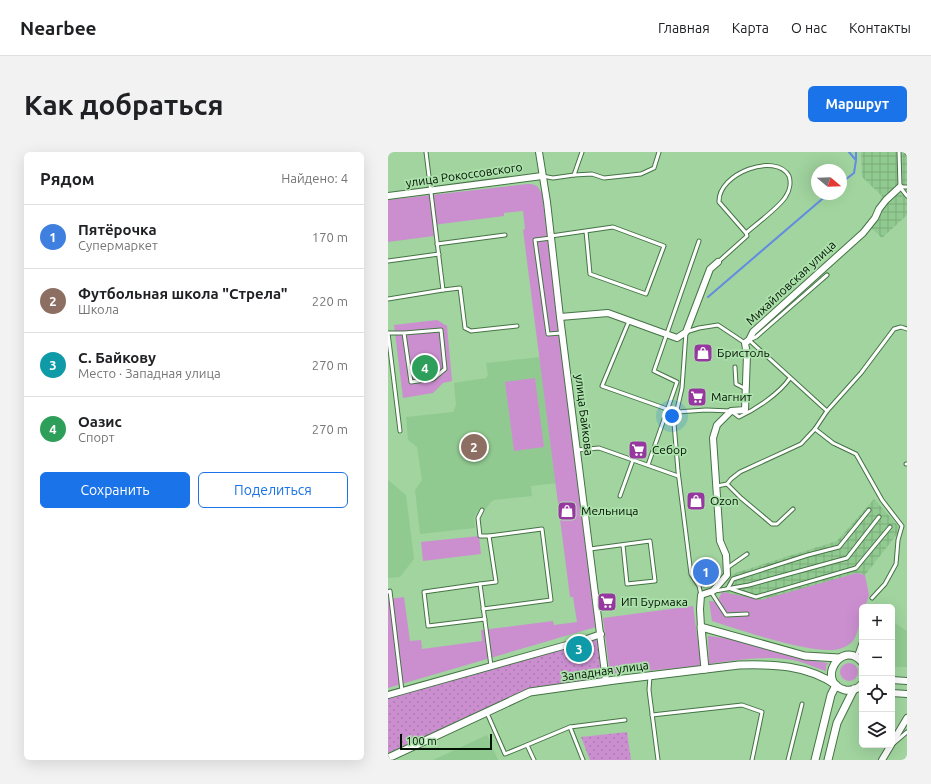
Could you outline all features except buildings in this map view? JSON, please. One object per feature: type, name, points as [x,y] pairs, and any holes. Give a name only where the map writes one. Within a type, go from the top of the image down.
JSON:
[{"type":"street","name":"улица Байкова","points":[[539,152],[551,237],[606,681]]},
{"type":"street","name":"улица Рокоссовского","points":[[388,196],[542,176]]},
{"type":"street","name":"Михайловская улица","points":[[727,568],[726,555],[720,541],[713,438],[717,425],[731,411],[745,410],[747,341],[753,332],[863,233],[875,218],[882,204],[900,187]]},
{"type":"street","points":[[560,316],[608,313],[667,333],[677,338],[686,332],[710,269],[718,262]]},
{"type":"street","points":[[705,669],[700,609],[701,595],[712,592],[727,575],[727,568]]},
{"type":"street","points":[[701,627],[806,656],[840,658],[850,655],[859,660]]},
{"type":"street","points":[[388,695],[581,641],[601,634]]},
{"type":"street","points":[[815,760],[831,695],[836,685],[832,677],[832,667],[840,658]]},
{"type":"street","name":"Западная улица","points":[[388,758],[530,692],[606,681],[758,664],[790,666],[820,675],[840,688],[854,690]]},
{"type":"street","points":[[895,680],[907,681]]},
{"type":"street","points":[[828,760],[837,724],[847,701],[854,690],[859,686]]},
{"type":"street","points":[[854,690],[859,690]]},
{"type":"street","points":[[895,693],[907,694]]},
{"type":"street","points":[[895,738],[907,718]]},
{"type":"street","points":[[882,760],[889,748]]},
{"type":"lane","points":[[426,152],[444,290]]},
{"type":"lane","points":[[574,175],[582,152]]},
{"type":"lane","points":[[542,176],[553,178],[592,174],[604,178],[641,174],[654,168],[659,152]]},
{"type":"lane","points":[[898,152],[900,187],[907,196]]},
{"type":"lane","points":[[718,262],[746,236],[746,233],[786,197],[790,179],[786,170],[778,163]]},
{"type":"lane","points":[[746,233],[719,202],[719,199],[729,179],[739,170],[748,165]]},
{"type":"lane","points":[[900,187],[907,187]]},
{"type":"lane","points":[[562,333],[548,334],[535,240],[586,231],[613,227],[664,246],[646,294],[590,274],[586,231]]},
{"type":"lane","points":[[437,244],[505,235]]},
{"type":"lane","points":[[648,465],[677,382],[654,371],[699,241]]},
{"type":"lane","points":[[388,261],[439,254]]},
{"type":"lane","points":[[747,341],[756,337],[827,275]]},
{"type":"lane","points":[[388,299],[460,288],[465,328],[471,331],[517,326]]},
{"type":"lane","points":[[630,320],[602,386],[667,409]]},
{"type":"lane","points":[[701,595],[699,586],[691,574],[678,476],[674,423],[682,388],[686,332],[718,325],[747,341],[826,411]]},
{"type":"lane","points":[[717,486],[727,484],[740,472],[801,444],[815,429],[826,411],[861,373],[894,330],[902,327],[907,329]]},
{"type":"lane","points":[[400,431],[388,333],[441,330],[445,369],[434,380],[411,382],[404,333]]},
{"type":"lane","points":[[735,368],[736,384],[746,389]]},
{"type":"lane","points":[[677,412],[706,410],[731,411],[739,417],[754,410],[786,384],[790,378]]},
{"type":"lane","points":[[815,429],[833,443],[856,454],[882,500],[902,526],[898,540],[896,564],[885,584],[872,598]]},
{"type":"lane","points":[[577,450],[599,448],[678,476]]},
{"type":"lane","points":[[620,496],[633,460]]},
{"type":"lane","points":[[727,484],[772,524],[777,524],[793,509]]},
{"type":"lane","points":[[482,510],[478,518],[480,536],[542,529],[551,600],[484,609]]},
{"type":"lane","points":[[728,588],[733,579],[808,555],[839,547],[869,510]]},
{"type":"lane","points":[[747,614],[726,615],[712,592],[749,585],[847,558],[879,518]]},
{"type":"lane","points":[[728,588],[756,597],[856,568],[890,527]]},
{"type":"lane","points":[[485,619],[428,626],[424,592],[496,582],[489,536]]},
{"type":"lane","points":[[590,549],[623,545],[650,542],[655,580],[628,584],[623,545]]},
{"type":"lane","points":[[727,568],[747,554]]},
{"type":"lane","points":[[480,584],[491,666]]},
{"type":"lane","points":[[388,592],[390,591],[402,691]]},
{"type":"lane","points":[[856,657],[859,648]]},
{"type":"lane","points":[[650,676],[649,690],[658,760]]},
{"type":"lane","points":[[788,760],[802,704]]},
{"type":"lane","points":[[652,715],[742,706],[762,712],[752,760]]},
{"type":"lane","points":[[486,712],[505,754],[570,727],[625,720]]},
{"type":"lane","points":[[570,727],[583,760]]},
{"type":"lane","points":[[895,742],[907,732]]},
{"type":"lane","points":[[527,745],[534,760]]},
{"type":"shaded area","points":[[861,152],[907,152],[907,215],[882,238],[868,225],[874,218],[882,196],[862,177]]},
{"type":"shaded area","points":[[533,184],[536,186],[542,194],[596,627],[388,688],[388,599],[404,597],[410,641],[421,640],[422,649],[482,641],[481,630],[553,621],[554,625],[577,622],[573,597],[570,597],[523,230],[525,229],[523,211],[504,213],[504,216],[433,225],[434,236],[388,242],[388,200]]},
{"type":"shaded area","points":[[437,320],[447,326],[452,381],[443,383],[433,393],[403,398],[394,325]]},
{"type":"shaded area","points":[[541,357],[558,483],[531,486],[532,496],[494,500],[485,510],[480,508],[474,517],[475,528],[420,534],[415,490],[422,480],[417,447],[408,440],[406,417],[453,412],[456,405],[454,383],[486,378],[488,375],[486,363]]},
{"type":"shaded area","points":[[535,378],[544,447],[514,451],[505,382]]},
{"type":"shaded area","points":[[388,480],[406,495],[414,559],[400,577],[388,578]]},
{"type":"shaded area","points":[[874,499],[899,527],[898,533],[865,575],[857,573],[761,601],[722,592],[732,574],[837,541]]},
{"type":"shaded area","points":[[479,536],[481,554],[423,561],[421,542]]},
{"type":"shaded area","points":[[857,573],[865,575],[869,595],[866,604],[859,604],[859,625],[852,642],[842,648],[831,650],[798,646],[759,636],[712,621],[709,601],[717,602],[722,592],[761,600]]},
{"type":"shaded area","points":[[693,606],[701,666],[610,674],[603,618]]},
{"type":"shaded area","points":[[895,623],[907,631],[907,667],[895,667]]},
{"type":"shaded area","points":[[708,636],[738,641],[813,661],[828,663],[826,666],[826,671],[797,661],[772,658],[709,664]]},
{"type":"shaded area","points":[[595,638],[598,642],[601,675],[595,681],[526,690],[388,753],[388,697]]},
{"type":"shaded area","points":[[845,663],[853,663],[858,668],[856,679],[853,681],[845,681],[840,676],[840,668]]},
{"type":"shaded area","points":[[627,732],[631,760],[590,760],[581,737]]},
{"type":"shaded area","points":[[487,735],[498,760],[433,760]]},
{"type":"waterway","points":[[849,152],[855,159]]},
{"type":"waterway","points":[[847,178],[854,173],[856,152]]},
{"type":"waterway","points":[[708,297],[821,200]]},
{"type":"place","name":"Бристоль","points":[[703,353]]},
{"type":"place","name":"Оазис","points":[[425,368]]},
{"type":"place","name":"Магнит","points":[[697,397]]},
{"type":"place","name":"Футбольная школа \"Стрела\"","points":[[474,447]]},
{"type":"place","name":"Себор","points":[[638,450]]},
{"type":"place","name":"Ozon","points":[[696,501]]},
{"type":"place","name":"Мельница","points":[[567,511]]},
{"type":"place","name":"Пятёрочка","points":[[706,572]]},
{"type":"place","name":"ИП Бурмака","points":[[607,602]]},
{"type":"place","name":"С. Байкову","points":[[579,649]]}]
